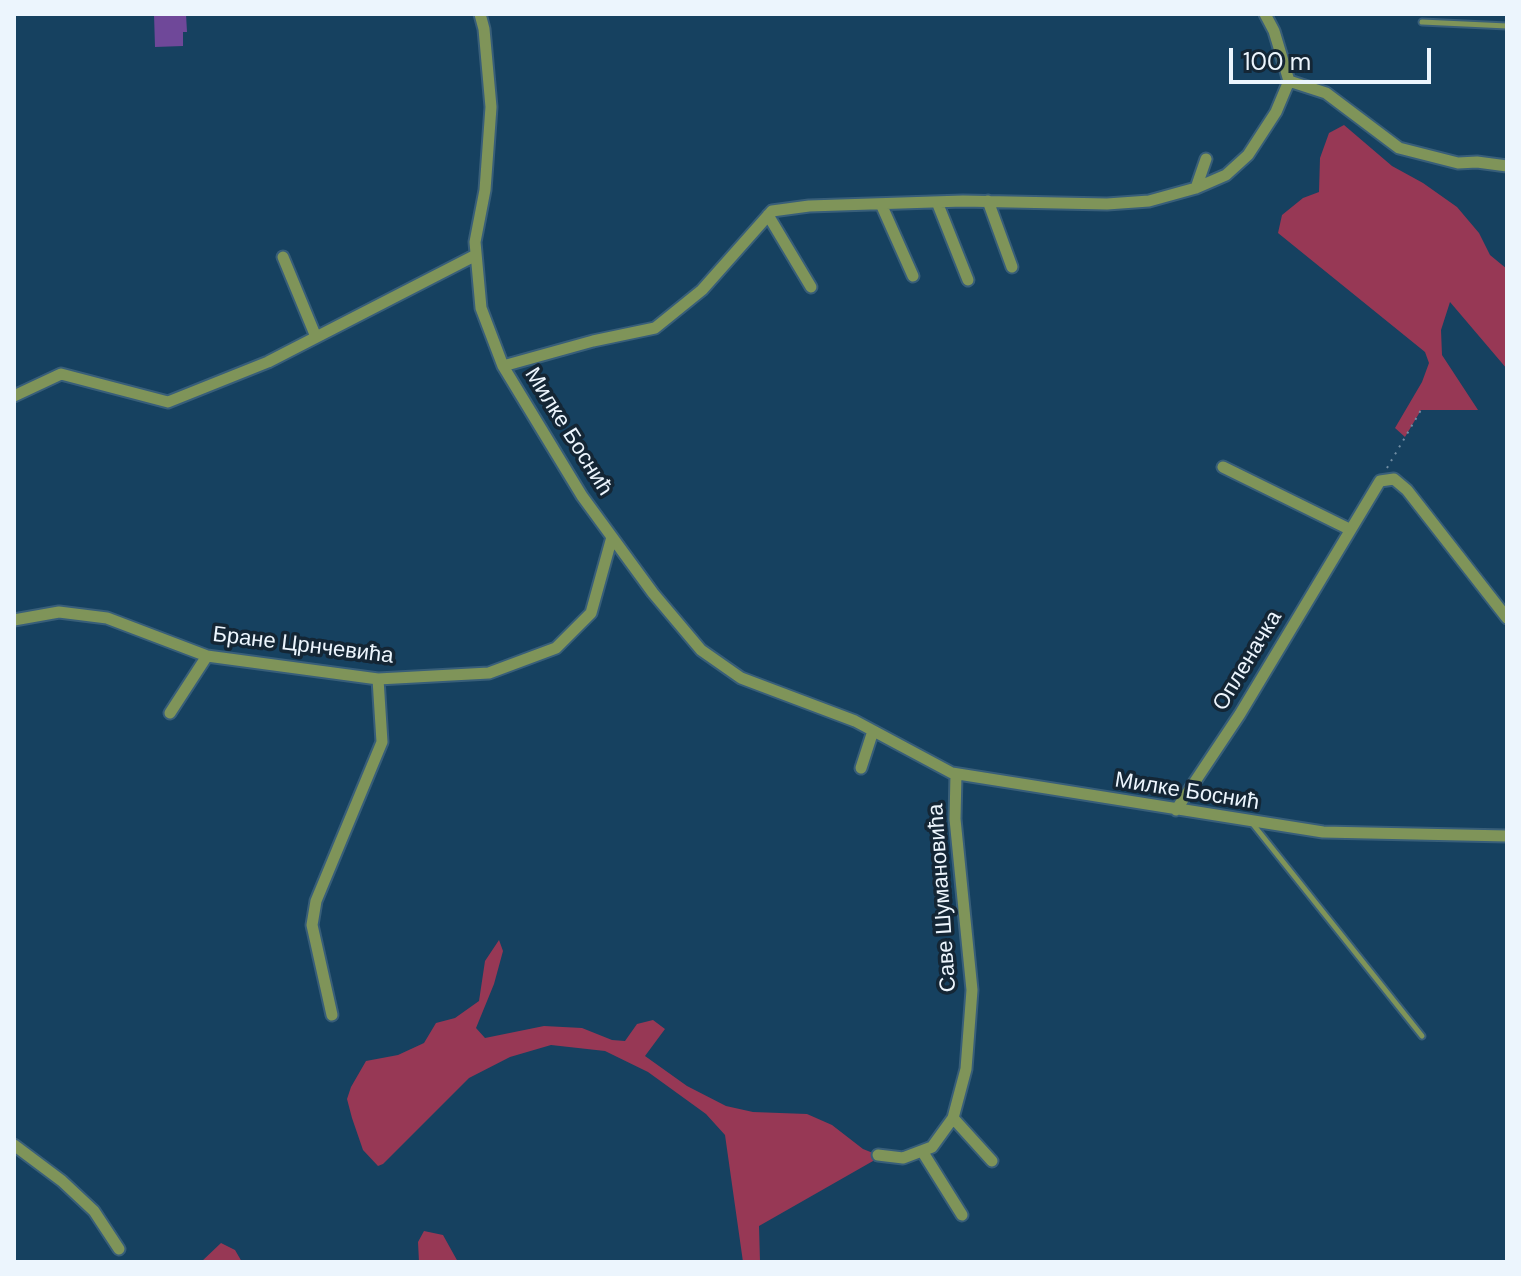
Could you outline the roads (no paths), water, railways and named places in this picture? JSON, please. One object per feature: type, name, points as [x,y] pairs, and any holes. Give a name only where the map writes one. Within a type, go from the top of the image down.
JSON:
[{"type":"street","name":"Милке Боснић","points":[[480,14],[491,107],[485,190],[475,242],[481,308],[503,366],[582,496],[653,593],[701,650],[741,678],[855,721],[956,774],[1323,832],[1507,836]]},
{"type":"street","points":[[503,366],[593,341],[655,328],[702,290],[772,211],[809,206],[937,202],[1107,204],[1149,201],[1196,188],[1226,175],[1248,155],[1276,112],[1289,81],[1274,31],[1265,14]]},
{"type":"street","points":[[1289,81],[1326,93],[1399,148],[1458,163],[1507,166]]},
{"type":"street","points":[[1196,188],[1206,159]]},
{"type":"street","points":[[988,201],[1012,267]]},
{"type":"street","points":[[937,202],[968,280]]},
{"type":"street","points":[[881,204],[913,276]]},
{"type":"street","points":[[768,215],[811,287]]},
{"type":"street","points":[[14,396],[61,374],[168,402],[268,362],[476,255]]},
{"type":"street","points":[[283,257],[316,337]]},
{"type":"street","points":[[1223,467],[1349,529]]},
{"type":"street","name":"Опленачка","points":[[1176,810],[1240,714],[1380,481],[1394,479],[1407,490],[1507,618]]},
{"type":"street","name":"Бране Црнчевића","points":[[14,620],[59,612],[107,618],[207,656],[378,679],[489,673],[556,648],[591,613],[612,537]]},
{"type":"street","points":[[170,713],[207,656]]},
{"type":"street","points":[[332,1015],[312,925],[316,901],[382,742],[378,679]]},
{"type":"street","points":[[861,768],[873,731]]},
{"type":"street","name":"Саве Шумановића","points":[[922,1151],[932,1147],[953,1118],[966,1069],[972,990],[955,819],[956,774]]},
{"type":"street","points":[[953,1118],[992,1161]]},
{"type":"street","points":[[14,1145],[62,1181],[94,1211],[119,1249]]},
{"type":"street","points":[[878,1155],[903,1158],[922,1151],[962,1215]]},
{"type":"lane","points":[[1422,22],[1507,26]]},
{"type":"lane","points":[[1252,822],[1422,1036]]}]
